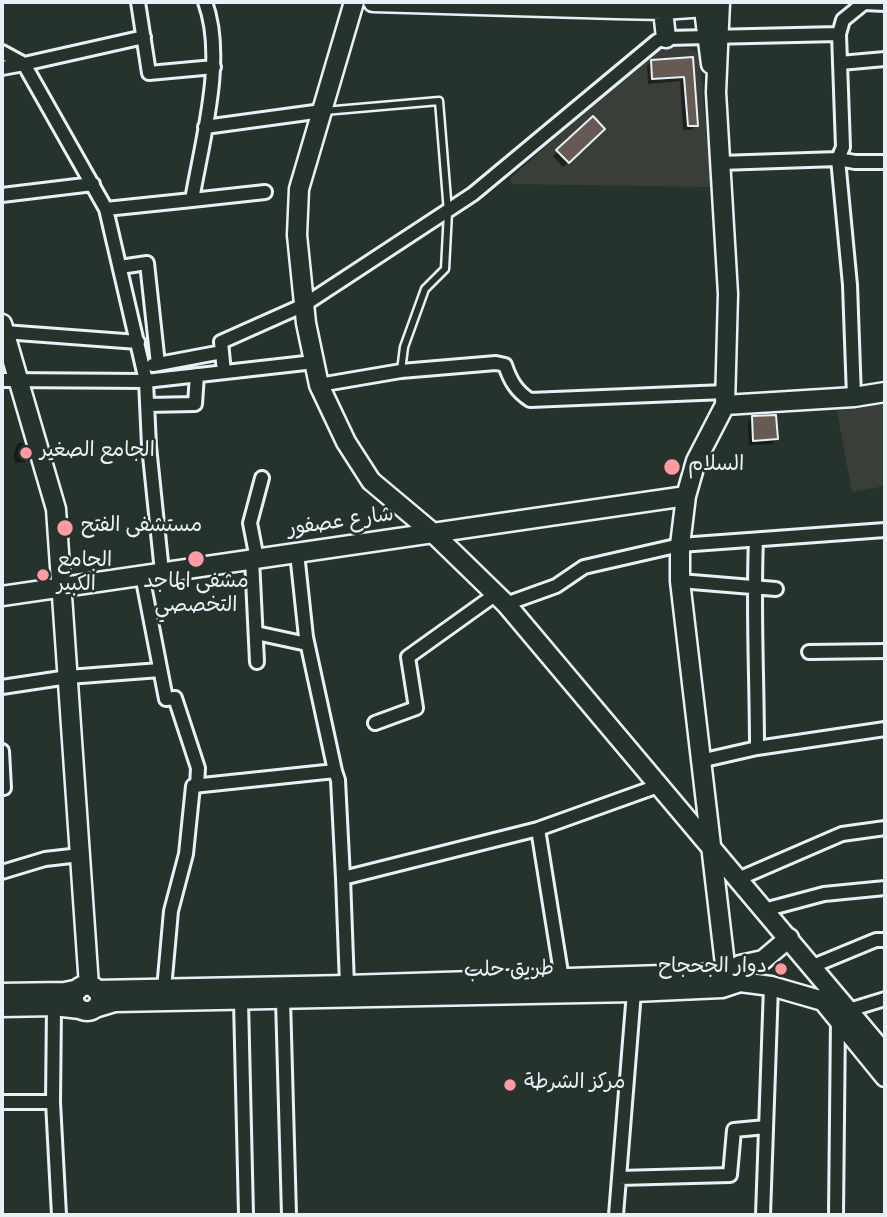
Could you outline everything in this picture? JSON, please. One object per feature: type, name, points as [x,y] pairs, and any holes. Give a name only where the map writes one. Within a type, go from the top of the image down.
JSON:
[{"type":"main road","points":[[354,2],[299,189],[297,235],[304,305],[319,385],[346,442],[371,481],[433,533],[501,599],[813,966],[827,994],[885,1077]]},
{"type":"main road","points":[[373,2],[663,10],[711,4],[728,294],[725,398],[696,461],[686,496],[680,544],[680,581],[711,849],[735,974]]},
{"type":"main road","points":[[663,10],[666,38]]},
{"type":"main road","points":[[3,328],[10,380],[57,509],[88,988],[100,999],[87,1009]]},
{"type":"main road","points":[[725,398],[854,397],[885,392]]},
{"type":"main road","name":"شارع عصفور","points":[[2,596],[686,496]]},
{"type":"main road","points":[[2,993],[65,992],[88,988],[164,989],[735,974],[763,960],[789,938]]},
{"type":"main road","name":"طريق حلب","points":[[2,1007],[54,1006],[87,1009],[111,1002],[634,992],[722,988],[735,974],[771,985],[827,994]]},
{"type":"main road","points":[[843,1014],[885,1054]]},
{"type":"street","points":[[138,2],[149,73],[214,67]]},
{"type":"street","points":[[192,200],[214,67],[211,18],[205,2]]},
{"type":"street","points":[[854,397],[850,285],[838,159],[844,148],[839,34],[843,20],[864,3],[885,4]]},
{"type":"street","points":[[144,367],[221,347],[304,305],[473,194],[653,43],[666,38],[839,34]]},
{"type":"street","points":[[2,68],[144,37]]},
{"type":"street","points":[[2,52],[24,64],[106,209],[144,367],[162,572]]},
{"type":"street","points":[[840,63],[885,59]]},
{"type":"street","points":[[205,127],[322,111]]},
{"type":"street","points":[[720,163],[838,159],[885,162]]},
{"type":"street","points":[[2,195],[93,184]]},
{"type":"street","points":[[106,209],[265,192]]},
{"type":"street","points":[[120,267],[147,263],[158,364]]},
{"type":"street","points":[[3,328],[138,342]]},
{"type":"street","points":[[221,347],[223,372]]},
{"type":"street","points":[[10,380],[146,381],[314,362]]},
{"type":"street","points":[[319,385],[401,370],[496,362],[505,365],[519,393],[530,400],[725,398]]},
{"type":"street","points":[[147,405],[195,404],[197,375]]},
{"type":"street","points":[[257,662],[255,559],[250,523],[262,478]]},
{"type":"street","points":[[375,723],[416,708],[408,657],[501,599],[556,586],[584,567],[680,544],[885,530]]},
{"type":"street","points":[[756,540],[754,586],[757,748]]},
{"type":"street","points":[[297,553],[307,644],[338,780],[347,985]]},
{"type":"street","points":[[142,575],[166,699],[176,698],[198,768],[197,786]]},
{"type":"street","points":[[680,581],[776,589]]},
{"type":"street","points":[[256,633],[307,644]]},
{"type":"street","points":[[808,652],[885,651]]},
{"type":"street","points":[[2,687],[68,677],[160,670]]},
{"type":"street","points":[[700,761],[757,748],[885,729]]},
{"type":"street","points":[[2,751],[4,788]]},
{"type":"street","points":[[164,989],[171,911],[187,854],[193,786],[335,771]]},
{"type":"street","points":[[343,878],[538,829],[658,786]]},
{"type":"street","points":[[738,879],[842,834],[885,828]]},
{"type":"street","points":[[538,829],[562,979]]},
{"type":"street","points":[[2,872],[45,859],[80,855]]},
{"type":"street","points":[[764,910],[824,894],[885,888]]},
{"type":"street","points":[[813,966],[876,940],[885,940]]},
{"type":"street","points":[[763,1215],[771,985]]},
{"type":"street","points":[[616,1215],[634,992]]},
{"type":"street","points":[[283,999],[289,1215]]},
{"type":"street","points":[[836,1215],[843,1014],[885,999]]},
{"type":"street","points":[[241,1001],[246,1215]]},
{"type":"street","points":[[54,1006],[53,1101],[59,1215]]},
{"type":"street","points":[[2,1102],[53,1101]]},
{"type":"street","points":[[619,1178],[730,1175],[734,1130],[766,1127]]},
{"type":"lane","points":[[322,111],[439,101],[448,212],[444,269],[425,289],[404,347],[401,370]]},
{"type":"shaded area","points":[[661,42],[699,52],[711,187],[512,184],[510,179]]},
{"type":"shaded area","points":[[885,402],[885,486],[852,492],[837,411]]},
{"type":"building","points":[[693,57],[698,126],[688,126],[684,77],[652,79],[651,60]]},
{"type":"building","points":[[593,116],[605,129],[569,163],[556,150]]},
{"type":"building","points":[[776,415],[778,439],[753,441],[752,416]]},
{"type":"place","name":"الجامع الصغير","points":[[26,453]]},
{"type":"place","name":"السلام","points":[[672,467]]},
{"type":"place","name":"مستشفى الفتح","points":[[65,528]]},
{"type":"place","name":"مشفى الماجد التخصصي","points":[[196,559]]},
{"type":"place","name":"الجامع الكبير","points":[[43,575]]},
{"type":"place","name":"دوار الجحجاح","points":[[781,969]]},
{"type":"place","name":"مركز الشرطة","points":[[510,1085]]}]
